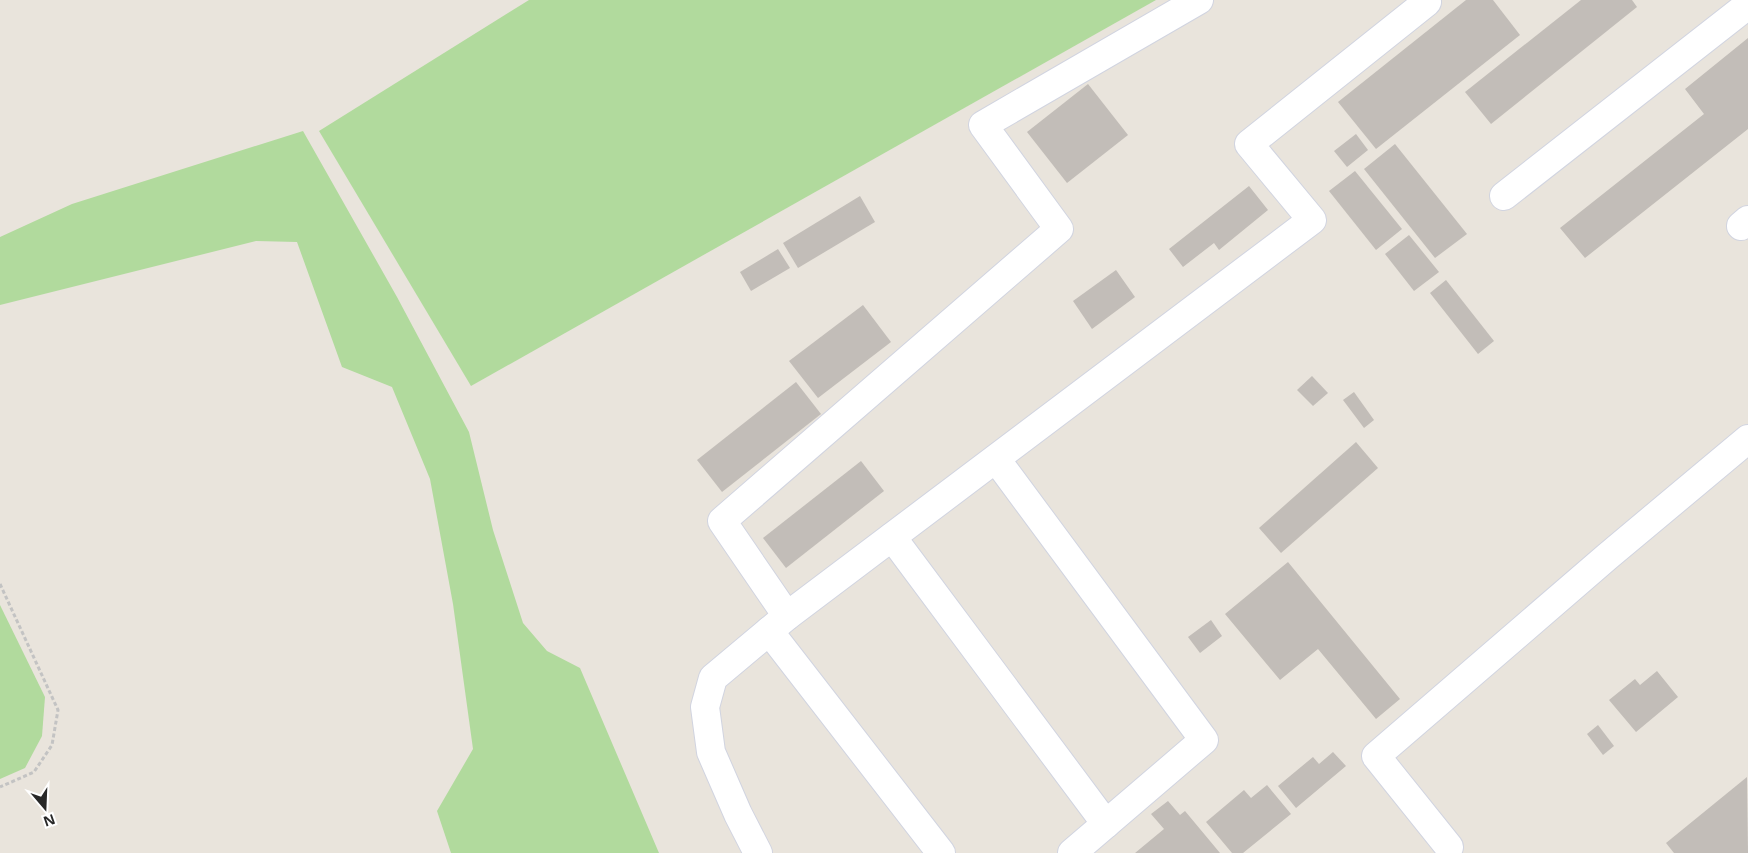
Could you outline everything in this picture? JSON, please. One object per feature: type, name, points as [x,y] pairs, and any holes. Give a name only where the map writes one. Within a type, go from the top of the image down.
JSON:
[{"type":"lane","points":[[941,853],[778,624],[722,521],[1059,228],[983,125],[1198,0]]},
{"type":"lane","points":[[758,853],[738,814],[712,752],[705,707],[713,678],[778,624],[1312,220],[1249,144],[1427,2],[1426,0]]},
{"type":"lane","points":[[1504,196],[1748,5]]},
{"type":"lane","points":[[1449,847],[1376,756],[1608,556],[1748,439]]},
{"type":"lane","points":[[996,459],[1204,740],[1072,853]]},
{"type":"lane","points":[[892,537],[1106,824]]},
{"type":"path","points":[[0,584],[58,710],[52,745],[34,772],[0,786]]},
{"type":"green space","points":[[529,0],[1156,0],[471,386],[319,131]]},
{"type":"green space","points":[[303,131],[397,297],[469,432],[493,530],[523,623],[547,651],[580,668],[659,853],[451,853],[437,811],[473,749],[453,604],[430,479],[392,387],[342,367],[297,242],[256,241],[0,305],[0,237],[72,204]]},
{"type":"green space","points":[[0,605],[45,697],[42,736],[25,768],[0,779]]},
{"type":"building","points":[[1466,0],[1493,0],[1520,35],[1376,149],[1338,102]]},
{"type":"building","points":[[1581,0],[1632,0],[1637,7],[1491,124],[1465,92]]},
{"type":"building","points":[[1748,38],[1748,129],[1585,258],[1560,228],[1704,114],[1685,89]]},
{"type":"building","points":[[1088,84],[1128,135],[1067,183],[1027,132]]},
{"type":"building","points":[[1356,134],[1368,150],[1347,167],[1334,151]]},
{"type":"building","points":[[1395,144],[1467,234],[1435,258],[1364,169]]},
{"type":"building","points":[[1355,171],[1402,229],[1376,250],[1329,191]]},
{"type":"building","points":[[1249,186],[1268,210],[1219,250],[1214,243],[1183,267],[1169,249]]},
{"type":"building","points":[[860,196],[875,222],[798,268],[783,243]]},
{"type":"building","points":[[1409,235],[1439,272],[1414,291],[1385,254]]},
{"type":"building","points":[[778,249],[790,268],[751,291],[740,272]]},
{"type":"building","points":[[1116,270],[1135,297],[1092,329],[1073,301]]},
{"type":"building","points":[[1446,280],[1494,341],[1478,354],[1430,293]]},
{"type":"building","points":[[863,305],[891,342],[818,398],[789,361]]},
{"type":"building","points":[[1312,376],[1328,393],[1313,406],[1297,390]]},
{"type":"building","points":[[796,382],[821,414],[722,492],[697,460]]},
{"type":"building","points":[[1354,392],[1374,420],[1364,428],[1343,400]]},
{"type":"building","points":[[1356,442],[1378,468],[1281,553],[1259,528]]},
{"type":"building","points":[[861,461],[884,491],[786,568],[763,538]]},
{"type":"building","points":[[1288,562],[1400,699],[1376,719],[1318,649],[1280,680],[1225,614]]},
{"type":"building","points":[[1211,620],[1222,636],[1200,653],[1188,637]]},
{"type":"building","points":[[1657,671],[1678,697],[1636,732],[1609,700],[1635,679],[1640,685]]},
{"type":"building","points":[[1598,725],[1614,746],[1603,755],[1587,734]]},
{"type":"building","points":[[1333,752],[1346,766],[1296,808],[1278,786],[1313,757],[1319,764]]},
{"type":"building","points":[[1747,777],[1748,853],[1674,853],[1666,843]]},
{"type":"building","points":[[1267,785],[1291,814],[1243,853],[1232,853],[1206,822],[1244,790],[1251,798]]},
{"type":"building","points":[[1168,801],[1180,815],[1185,811],[1220,853],[1135,853],[1164,829],[1151,814]]}]
